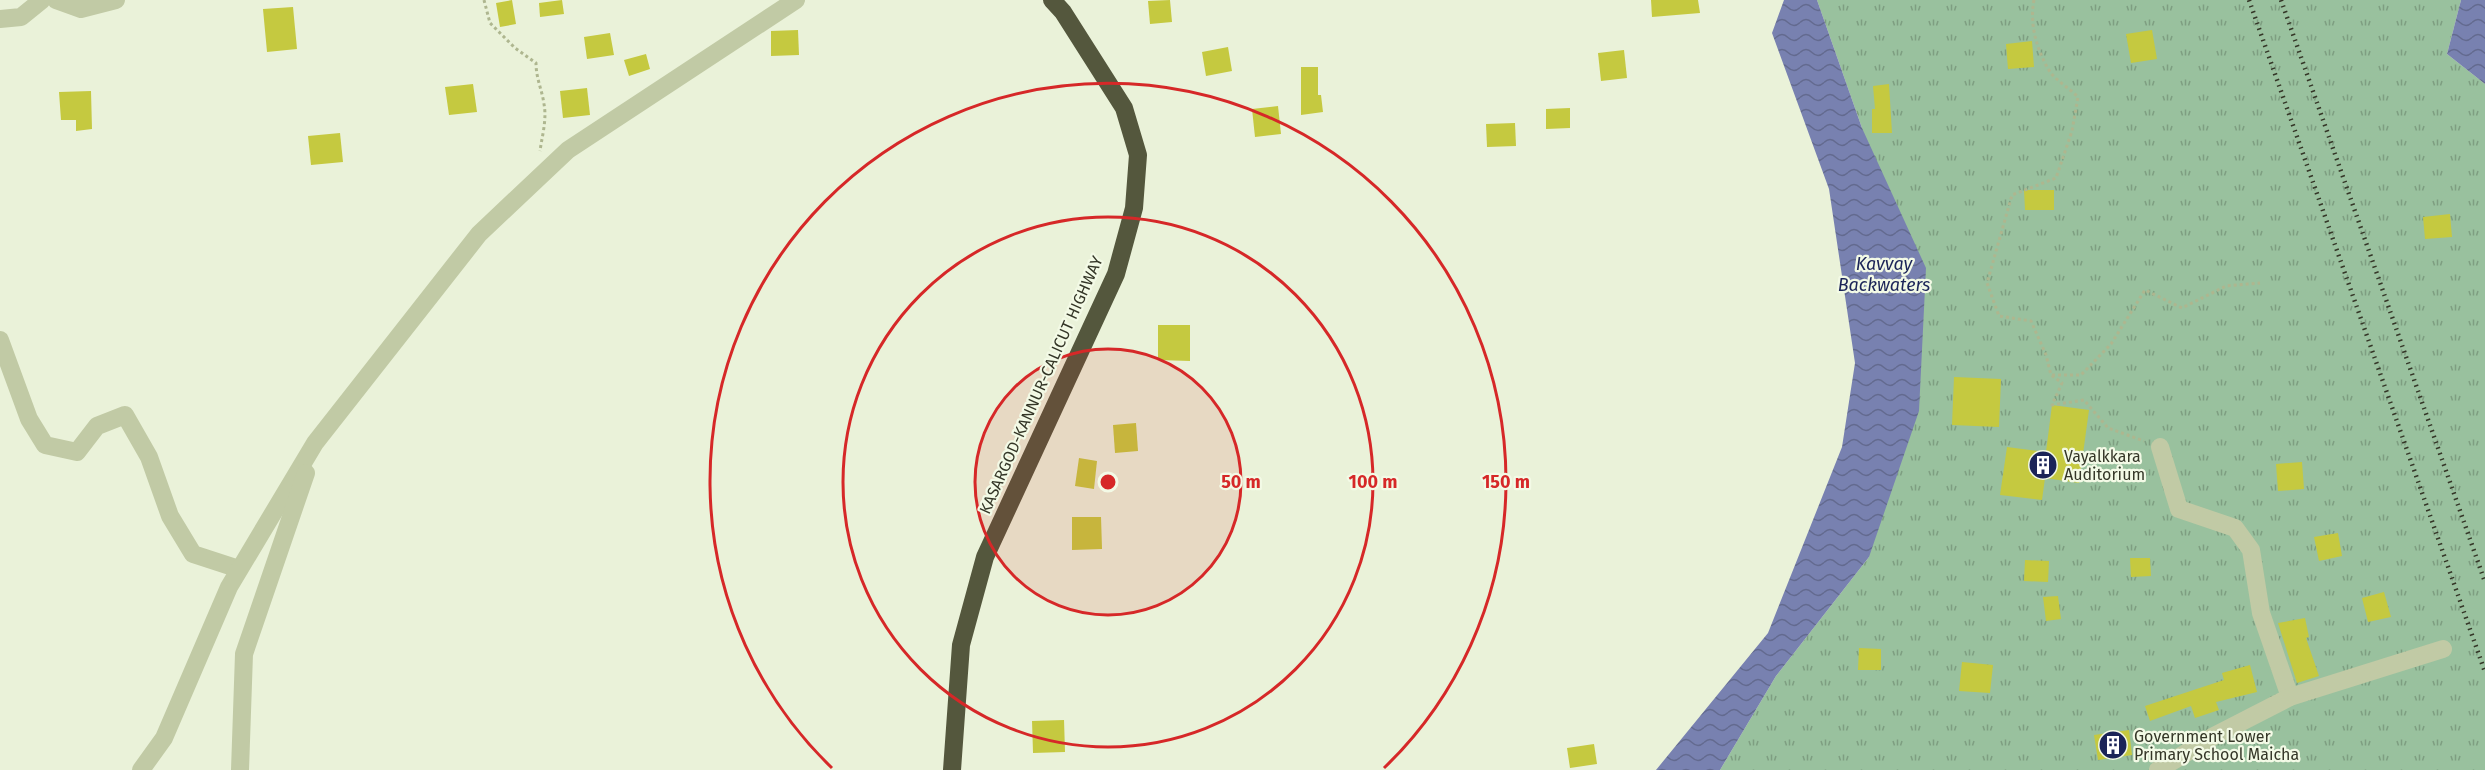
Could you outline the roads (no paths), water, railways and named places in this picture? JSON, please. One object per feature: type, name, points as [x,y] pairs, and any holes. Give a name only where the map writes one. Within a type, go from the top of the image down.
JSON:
[{"type":"highway","name":"KASARGOD-KANNUR-CALICUT HIGHWAY","points":[[952,770],[961,645],[985,556],[1116,274],[1134,208],[1138,155],[1124,108],[1063,12],[1052,0]]},
{"type":"street","points":[[0,19],[21,17],[42,0]]},
{"type":"street","points":[[56,0],[81,9],[116,0]]},
{"type":"street","points":[[141,770],[164,738],[229,587],[317,440],[479,234],[568,150],[796,0]]},
{"type":"street","points":[[0,340],[29,419],[45,445],[77,452],[97,426],[125,415],[149,457],[170,516],[193,554],[239,569]]},
{"type":"street","points":[[240,770],[244,654],[317,440]]},
{"type":"street","points":[[2160,447],[2179,509],[2235,528],[2251,550],[2261,613],[2290,697]]},
{"type":"street","points":[[2158,770],[2214,736],[2290,697],[2443,649]]},
{"type":"water","name":"Kavvay Backwaters","points":[[1784,0],[1817,0],[1862,128],[1926,268],[1919,411],[1869,557],[1776,676],[1720,770],[1656,770],[1768,633],[1842,447],[1855,363],[1829,189],[1772,33]]},
{"type":"water","points":[[2461,0],[2485,0],[2485,84],[2447,54]]},
{"type":"railway","points":[[2249,0],[2485,672]]},
{"type":"railway","points":[[2281,0],[2485,582]]},
{"type":"place","name":"Vayalkkara Auditorium","points":[[2043,465]]},
{"type":"place","name":"Government Lower Primary School Maicha","points":[[2113,745]]}]
